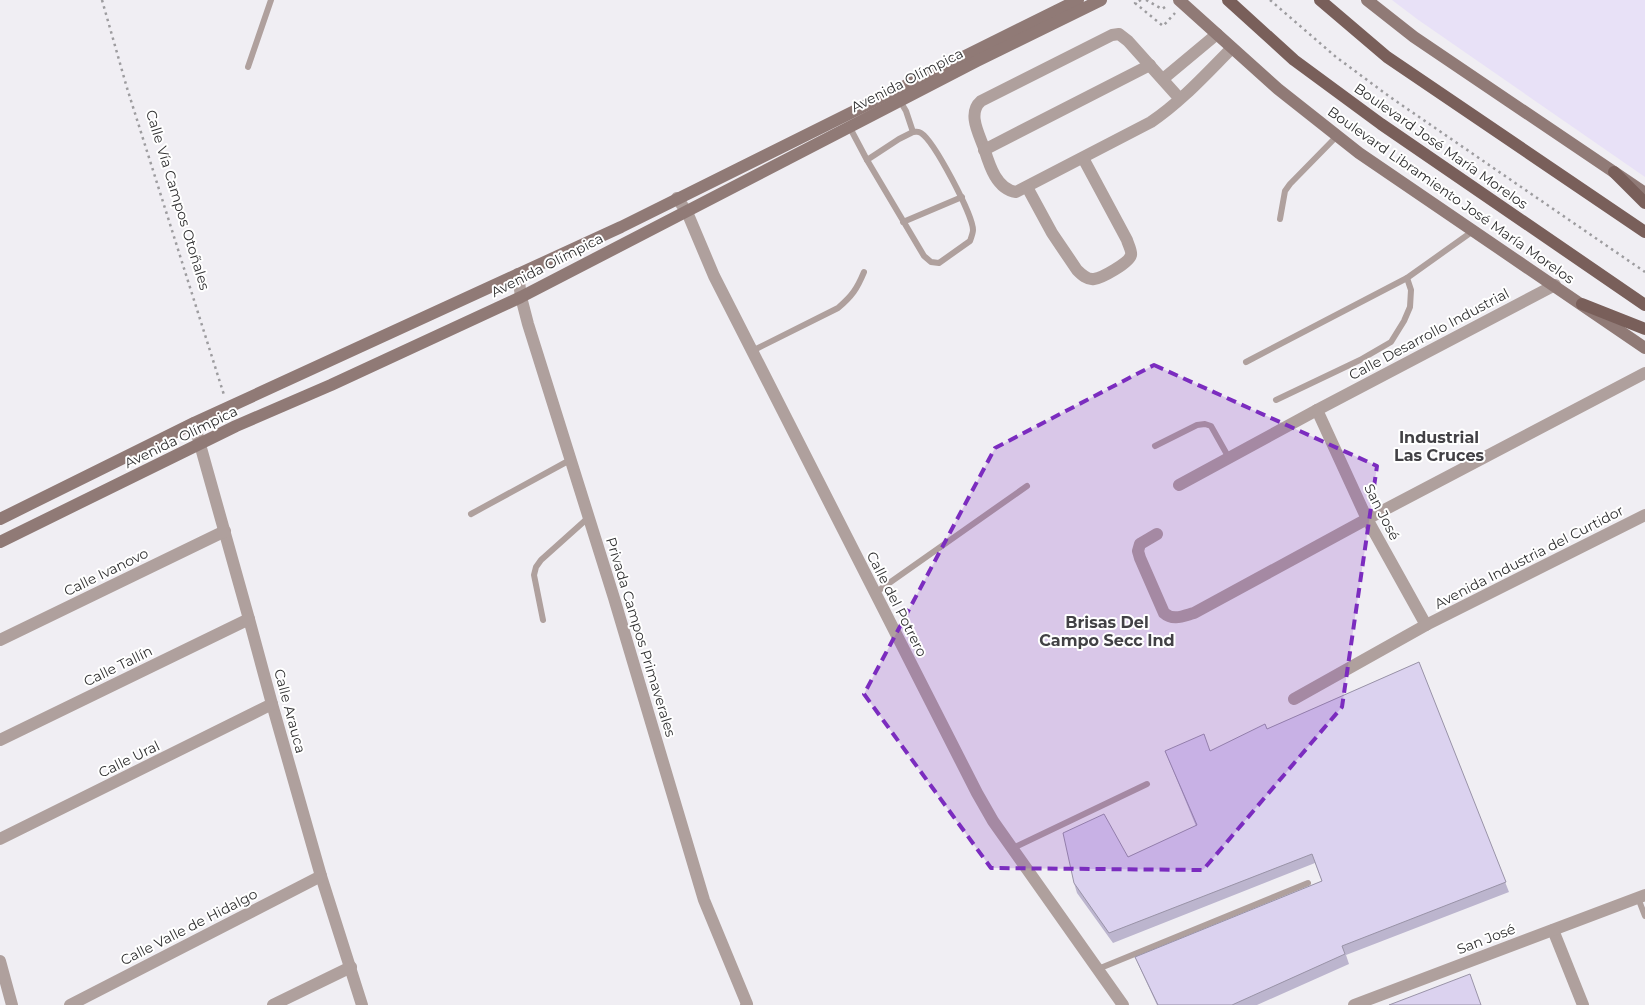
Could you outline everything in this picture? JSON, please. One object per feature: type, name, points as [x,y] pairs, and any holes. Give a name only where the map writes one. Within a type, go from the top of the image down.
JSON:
[{"type":"main road","name":"Boulevard José María Morelos","points":[[1228,0],[1294,60],[1381,124],[1645,305]]},
{"type":"main road","points":[[1320,0],[1387,57],[1645,232]]},
{"type":"main road","points":[[1614,172],[1645,203]]},
{"type":"main road","points":[[1582,304],[1645,329]]},
{"type":"street","name":"Avenida Olímpica","points":[[898,96],[1078,0]]},
{"type":"street","name":"Avenida Olímpica","points":[[0,519],[194,423],[621,227],[677,198],[847,121],[1101,0]]},
{"type":"street","points":[[1367,0],[1414,37],[1645,193]]},
{"type":"street","name":"Boulevard Libramiento José María Morelos","points":[[1174,2],[1218,34],[1278,89],[1359,153],[1645,348]]},
{"type":"street","points":[[1180,99],[1128,41],[1118,34],[1112,35],[988,96],[979,102],[975,111],[975,122],[987,161],[1002,185],[1010,191],[1016,192],[1151,122],[1170,109],[1232,48]]},
{"type":"street","points":[[1163,79],[1218,34]]},
{"type":"street","points":[[984,150],[1150,65]]},
{"type":"street","name":"Avenida Olímpica","points":[[0,542],[236,426],[331,385],[521,297],[687,212],[847,121]]},
{"type":"street","points":[[1027,187],[1052,233],[1077,270],[1088,278],[1101,277],[1128,260],[1131,255],[1127,240],[1083,158]]},
{"type":"street","name":"Calle del Potrero","points":[[677,198],[687,212],[714,276],[977,793],[1013,848],[1123,1005]]},
{"type":"street","name":"Privada Campos Primaverales","points":[[518,274],[521,297],[704,900],[746,1005]]},
{"type":"street","name":"Calle Desarrollo Industrial","points":[[1179,485],[1555,285]]},
{"type":"street","points":[[1157,534],[1140,544],[1138,551],[1164,613],[1168,617],[1176,618],[1194,613],[1645,373]]},
{"type":"street","name":"San José","points":[[1317,410],[1368,519],[1426,625]]},
{"type":"street","name":"Calle Arauca","points":[[194,423],[321,876],[362,1005]]},
{"type":"street","name":"Avenida Industria del Curtidor","points":[[1294,699],[1426,625],[1645,515]]},
{"type":"street","name":"Calle Ivanovo","points":[[0,640],[225,531]]},
{"type":"street","name":"Calle Tallín","points":[[0,740],[249,618]]},
{"type":"street","name":"Calle Ural","points":[[0,839],[272,704]]},
{"type":"street","name":"Calle Valle de Hidalgo","points":[[70,1005],[321,876]]},
{"type":"street","name":"San José","points":[[1354,1005],[1641,896]]},
{"type":"street","points":[[1553,930],[1583,1005]]},
{"type":"street","points":[[0,961],[12,1005]]},
{"type":"street","points":[[273,1005],[351,967]]},
{"type":"lane","points":[[248,68],[270,0]]},
{"type":"lane","points":[[898,96],[913,132]]},
{"type":"lane","points":[[847,121],[867,160],[924,256],[931,262],[938,263],[970,241],[974,229],[962,197],[940,158],[920,133],[913,132],[899,138],[867,160]]},
{"type":"lane","points":[[1280,219],[1285,191],[1337,136]]},
{"type":"lane","points":[[903,222],[962,197]]},
{"type":"lane","points":[[1246,362],[1407,278],[1474,230]]},
{"type":"lane","points":[[752,351],[838,308],[858,287],[864,272]]},
{"type":"lane","points":[[1276,400],[1360,360],[1391,342],[1410,307],[1411,290],[1407,278]]},
{"type":"lane","points":[[1155,446],[1197,425],[1204,424],[1211,426],[1229,458]]},
{"type":"lane","points":[[471,514],[570,460]]},
{"type":"lane","points":[[874,593],[1027,486]]},
{"type":"lane","points":[[543,620],[534,575],[536,567],[541,560],[589,517]]},
{"type":"lane","points":[[1013,848],[1147,784]]},
{"type":"lane","points":[[1098,969],[1308,883]]},
{"type":"lane","points":[[1641,896],[1645,916]]},
{"type":"path","name":"Calle Vía Campos Otoñales","points":[[102,0],[127,88],[228,409]]},
{"type":"path","points":[[1141,0],[1135,3],[1162,26]]},
{"type":"path","points":[[1146,0],[1162,10],[1174,2]]},
{"type":"path","points":[[1270,0],[1336,58],[1390,98],[1645,272]]},
{"type":"highlighted area","points":[[1154,365],[1377,466],[1342,707],[1203,870],[991,868],[864,694],[995,448]]},
{"type":"shaded area","points":[[1392,0],[1645,0],[1645,177],[1417,19]]},
{"type":"building","points":[[1419,662],[1506,882],[1342,946],[1345,954],[1232,1005],[1158,1005],[1135,957],[1322,881],[1312,854],[1109,933],[1074,883],[1063,833],[1104,814],[1128,857],[1197,825],[1165,751],[1204,734],[1210,751],[1265,724],[1267,729]]},
{"type":"building","points":[[1470,974],[1481,1005],[1389,1005]]},
{"type":"district","name":"Industrial Las Cruces","points":[[1439,446]]},
{"type":"district","name":"Brisas Del Campo Secc Ind","points":[[1107,631]]}]
